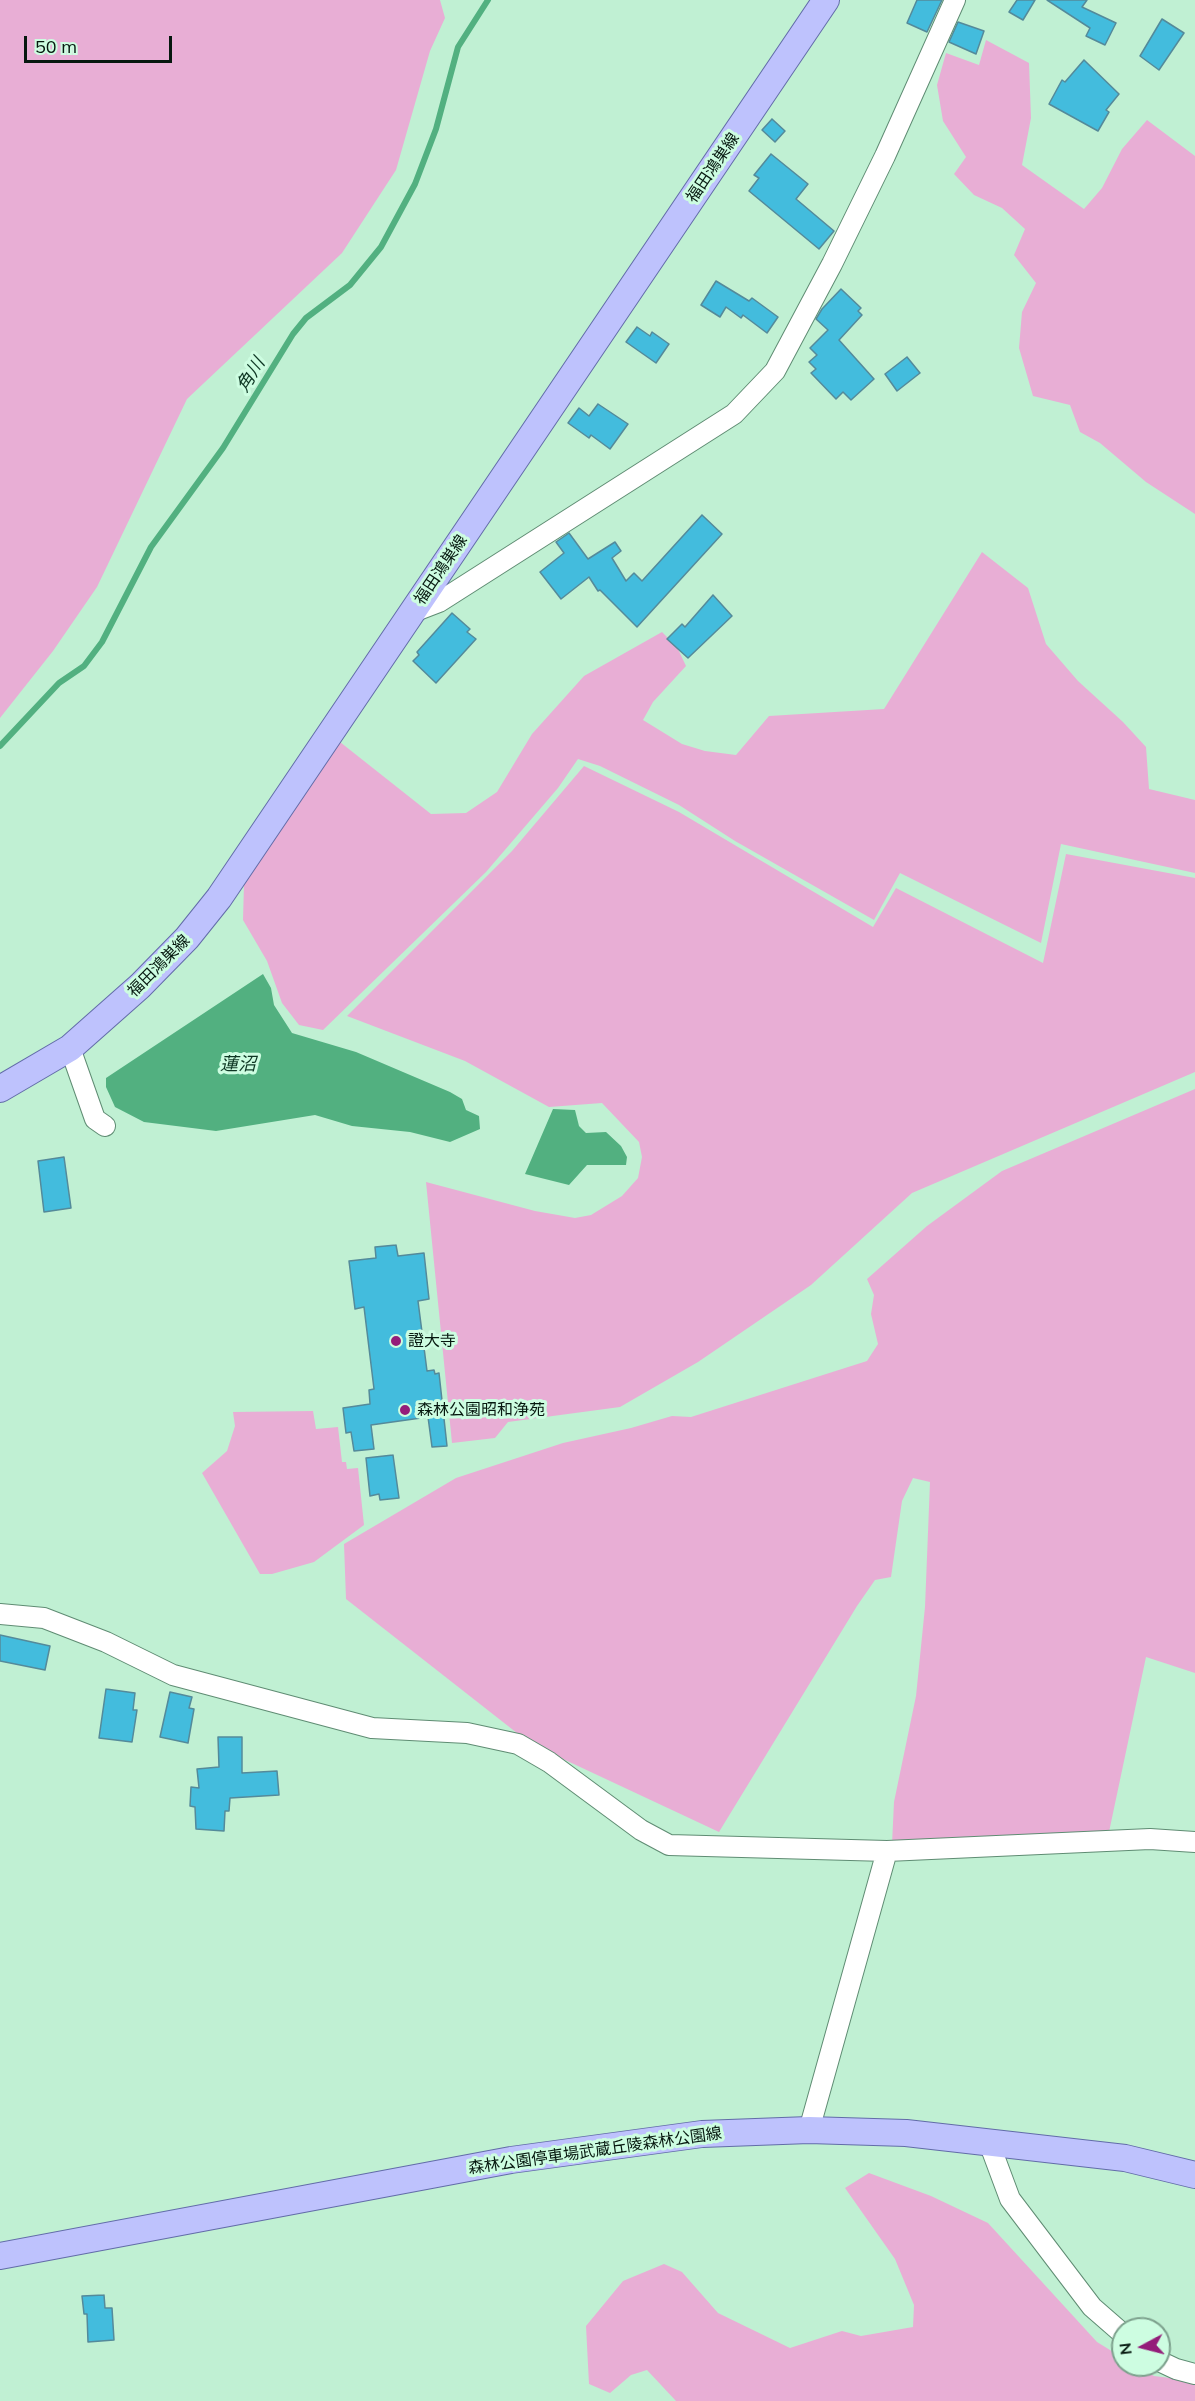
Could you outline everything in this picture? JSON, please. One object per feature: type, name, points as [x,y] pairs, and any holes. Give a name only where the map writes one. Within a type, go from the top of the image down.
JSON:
[{"type":"main road","name":"福田鴻巣線","points":[[0,1089],[70,1048],[140,986],[187,938],[212,906],[826,0]]},
{"type":"main road","name":"森林公園停車場武蔵丘陵森林公園線","points":[[0,2256],[511,2160],[702,2134],[809,2130],[906,2133],[987,2140],[1125,2158],[1195,2175]]},
{"type":"street","points":[[412,612],[439,602],[734,414],[774,371],[832,264],[894,138],[955,0]]},
{"type":"street","points":[[70,1048],[95,1119],[105,1126]]},
{"type":"street","points":[[0,1614],[44,1618],[106,1642],[173,1675],[372,1728],[467,1733],[518,1744],[549,1762],[641,1830],[669,1845],[711,1849],[888,1851],[1150,1839],[1195,1842]]},
{"type":"street","points":[[809,2130],[888,1851]]},
{"type":"street","points":[[987,2140],[1010,2199],[1092,2307],[1111,2324]]},
{"type":"street","points":[[1171,2367],[1195,2374]]},
{"type":"shaded area","points":[[0,0],[440,0],[445,18],[430,51],[396,170],[342,253],[187,399],[97,587],[53,651],[0,718]]},
{"type":"shaded area","points":[[986,40],[1029,63],[1031,118],[1022,165],[1084,209],[1102,188],[1122,149],[1147,120],[1195,156],[1195,514],[1146,482],[1100,443],[1080,432],[1070,405],[1033,396],[1019,348],[1022,312],[1036,283],[1014,255],[1025,229],[1002,208],[974,195],[954,174],[966,157],[943,121],[937,85],[946,53],[979,65]]},
{"type":"shaded area","points":[[982,552],[1028,588],[1046,644],[1078,681],[1123,722],[1146,747],[1149,789],[1195,800],[1195,873],[1061,844],[1041,943],[900,873],[874,920],[735,841],[679,805],[600,766],[578,759],[558,788],[486,872],[323,1030],[299,1025],[282,1003],[267,961],[243,920],[244,884],[340,742],[431,814],[466,813],[497,792],[532,734],[584,676],[662,632],[677,647],[686,666],[653,702],[643,720],[682,744],[705,751],[736,755],[769,716],[884,709]]},
{"type":"shaded area","points":[[584,766],[679,812],[873,927],[896,888],[1043,963],[1066,854],[1195,878],[1195,1072],[912,1193],[811,1285],[698,1362],[620,1407],[508,1422],[495,1438],[452,1443],[426,1182],[535,1211],[575,1218],[591,1215],[622,1196],[638,1178],[642,1157],[639,1142],[602,1103],[549,1107],[465,1061],[347,1016],[512,851]]},
{"type":"shaded area","points":[[1195,1089],[1195,1673],[1146,1657],[1109,1832],[892,1844],[894,1802],[916,1696],[925,1607],[930,1482],[913,1478],[902,1501],[891,1577],[875,1580],[857,1606],[719,1832],[531,1744],[346,1599],[344,1544],[456,1478],[563,1443],[672,1416],[691,1417],[867,1361],[878,1344],[871,1314],[874,1295],[867,1279],[927,1226],[1002,1171]]},
{"type":"shaded area","points":[[313,1411],[316,1429],[338,1427],[342,1462],[346,1462],[347,1469],[358,1468],[364,1525],[314,1562],[272,1574],[260,1574],[202,1473],[227,1451],[235,1426],[233,1412]]},
{"type":"shaded area","points":[[869,2173],[931,2196],[988,2223],[1097,2342],[1111,2351],[1111,2377],[1162,2377],[1195,2381],[1195,2401],[676,2401],[647,2370],[631,2375],[610,2393],[589,2384],[586,2326],[623,2281],[664,2264],[682,2272],[718,2313],[790,2348],[842,2331],[861,2336],[913,2327],[914,2305],[895,2259],[845,2188]]},
{"type":"water","name":"蓮沼","points":[[263,974],[271,988],[274,1005],[292,1033],[356,1052],[450,1092],[462,1099],[466,1110],[479,1116],[480,1129],[450,1142],[410,1132],[352,1126],[315,1115],[216,1131],[144,1122],[115,1107],[106,1087],[106,1078]]},
{"type":"water","points":[[553,1109],[575,1110],[579,1126],[586,1133],[606,1132],[621,1146],[627,1157],[626,1165],[587,1165],[569,1185],[525,1174]]},
{"type":"building","points":[[917,0],[942,0],[927,32],[907,23]]},
{"type":"building","points":[[1017,0],[1035,0],[1023,20],[1009,12]]},
{"type":"building","points":[[1047,0],[1087,0],[1082,7],[1116,23],[1105,45],[1086,36],[1090,28]]},
{"type":"building","points":[[1162,19],[1184,33],[1159,70],[1140,56]]},
{"type":"building","points":[[958,22],[984,31],[976,54],[949,42]]},
{"type":"building","points":[[1084,60],[1119,94],[1106,110],[1109,112],[1098,131],[1049,104],[1062,80],[1065,82]]},
{"type":"building","points":[[772,119],[785,131],[775,142],[762,130]]},
{"type":"building","points":[[771,154],[808,184],[796,199],[834,231],[819,249],[749,191],[759,178],[754,175]]},
{"type":"building","points":[[716,281],[749,301],[752,298],[778,317],[767,333],[743,315],[741,318],[726,307],[720,317],[701,305]]},
{"type":"building","points":[[841,289],[861,308],[858,311],[862,315],[839,340],[874,379],[851,400],[843,392],[836,399],[811,373],[816,369],[809,362],[817,355],[810,348],[828,330],[816,319]]},
{"type":"building","points":[[637,327],[650,336],[652,332],[669,344],[656,363],[626,342]]},
{"type":"building","points":[[907,357],[920,373],[897,391],[885,374]]},
{"type":"building","points":[[598,404],[628,424],[610,449],[591,435],[589,438],[568,423],[579,408],[589,416]]},
{"type":"building","points":[[702,515],[722,534],[637,627],[600,590],[598,591],[589,577],[561,599],[540,572],[564,553],[556,542],[569,533],[588,559],[615,542],[621,551],[612,558],[626,581],[634,573],[642,581]]},
{"type":"building","points":[[713,595],[732,616],[688,658],[667,639],[682,624],[685,627]]},
{"type":"building","points":[[452,613],[470,629],[467,632],[476,639],[436,683],[413,661],[419,655],[417,652]]},
{"type":"building","points":[[64,1157],[71,1208],[44,1212],[38,1161]]},
{"type":"building","name":"證大寺","points":[[396,1245],[398,1256],[424,1253],[429,1299],[418,1301],[427,1371],[434,1370],[435,1374],[439,1373],[447,1446],[432,1447],[428,1417],[371,1425],[374,1449],[354,1451],[351,1432],[346,1433],[343,1408],[370,1404],[369,1390],[374,1389],[364,1307],[355,1309],[349,1261],[376,1258],[375,1247]]},
{"type":"building","points":[[393,1455],[399,1498],[380,1500],[379,1494],[370,1496],[366,1458]]},
{"type":"building","points":[[0,1635],[50,1646],[45,1670],[0,1661]]},
{"type":"building","points":[[106,1689],[135,1693],[133,1710],[137,1710],[132,1742],[99,1738]]},
{"type":"building","points":[[170,1692],[192,1697],[189,1708],[194,1709],[188,1743],[160,1737]]},
{"type":"building","points":[[218,1737],[242,1737],[242,1773],[277,1771],[279,1795],[230,1798],[229,1811],[225,1811],[224,1831],[196,1829],[195,1807],[190,1806],[191,1787],[199,1788],[197,1769],[219,1767]]},
{"type":"building","points":[[104,2295],[105,2308],[112,2308],[114,2340],[88,2342],[87,2314],[84,2314],[82,2296]]},
{"type":"waterway","name":"角川","points":[[0,746],[59,683],[84,666],[102,642],[151,547],[223,448],[293,334],[306,318],[350,285],[381,247],[415,184],[436,129],[458,47],[488,0]]},
{"type":"place","name":"證大寺","points":[[396,1341]]},
{"type":"place","name":"森林公園昭和浄苑","points":[[405,1410]]}]
